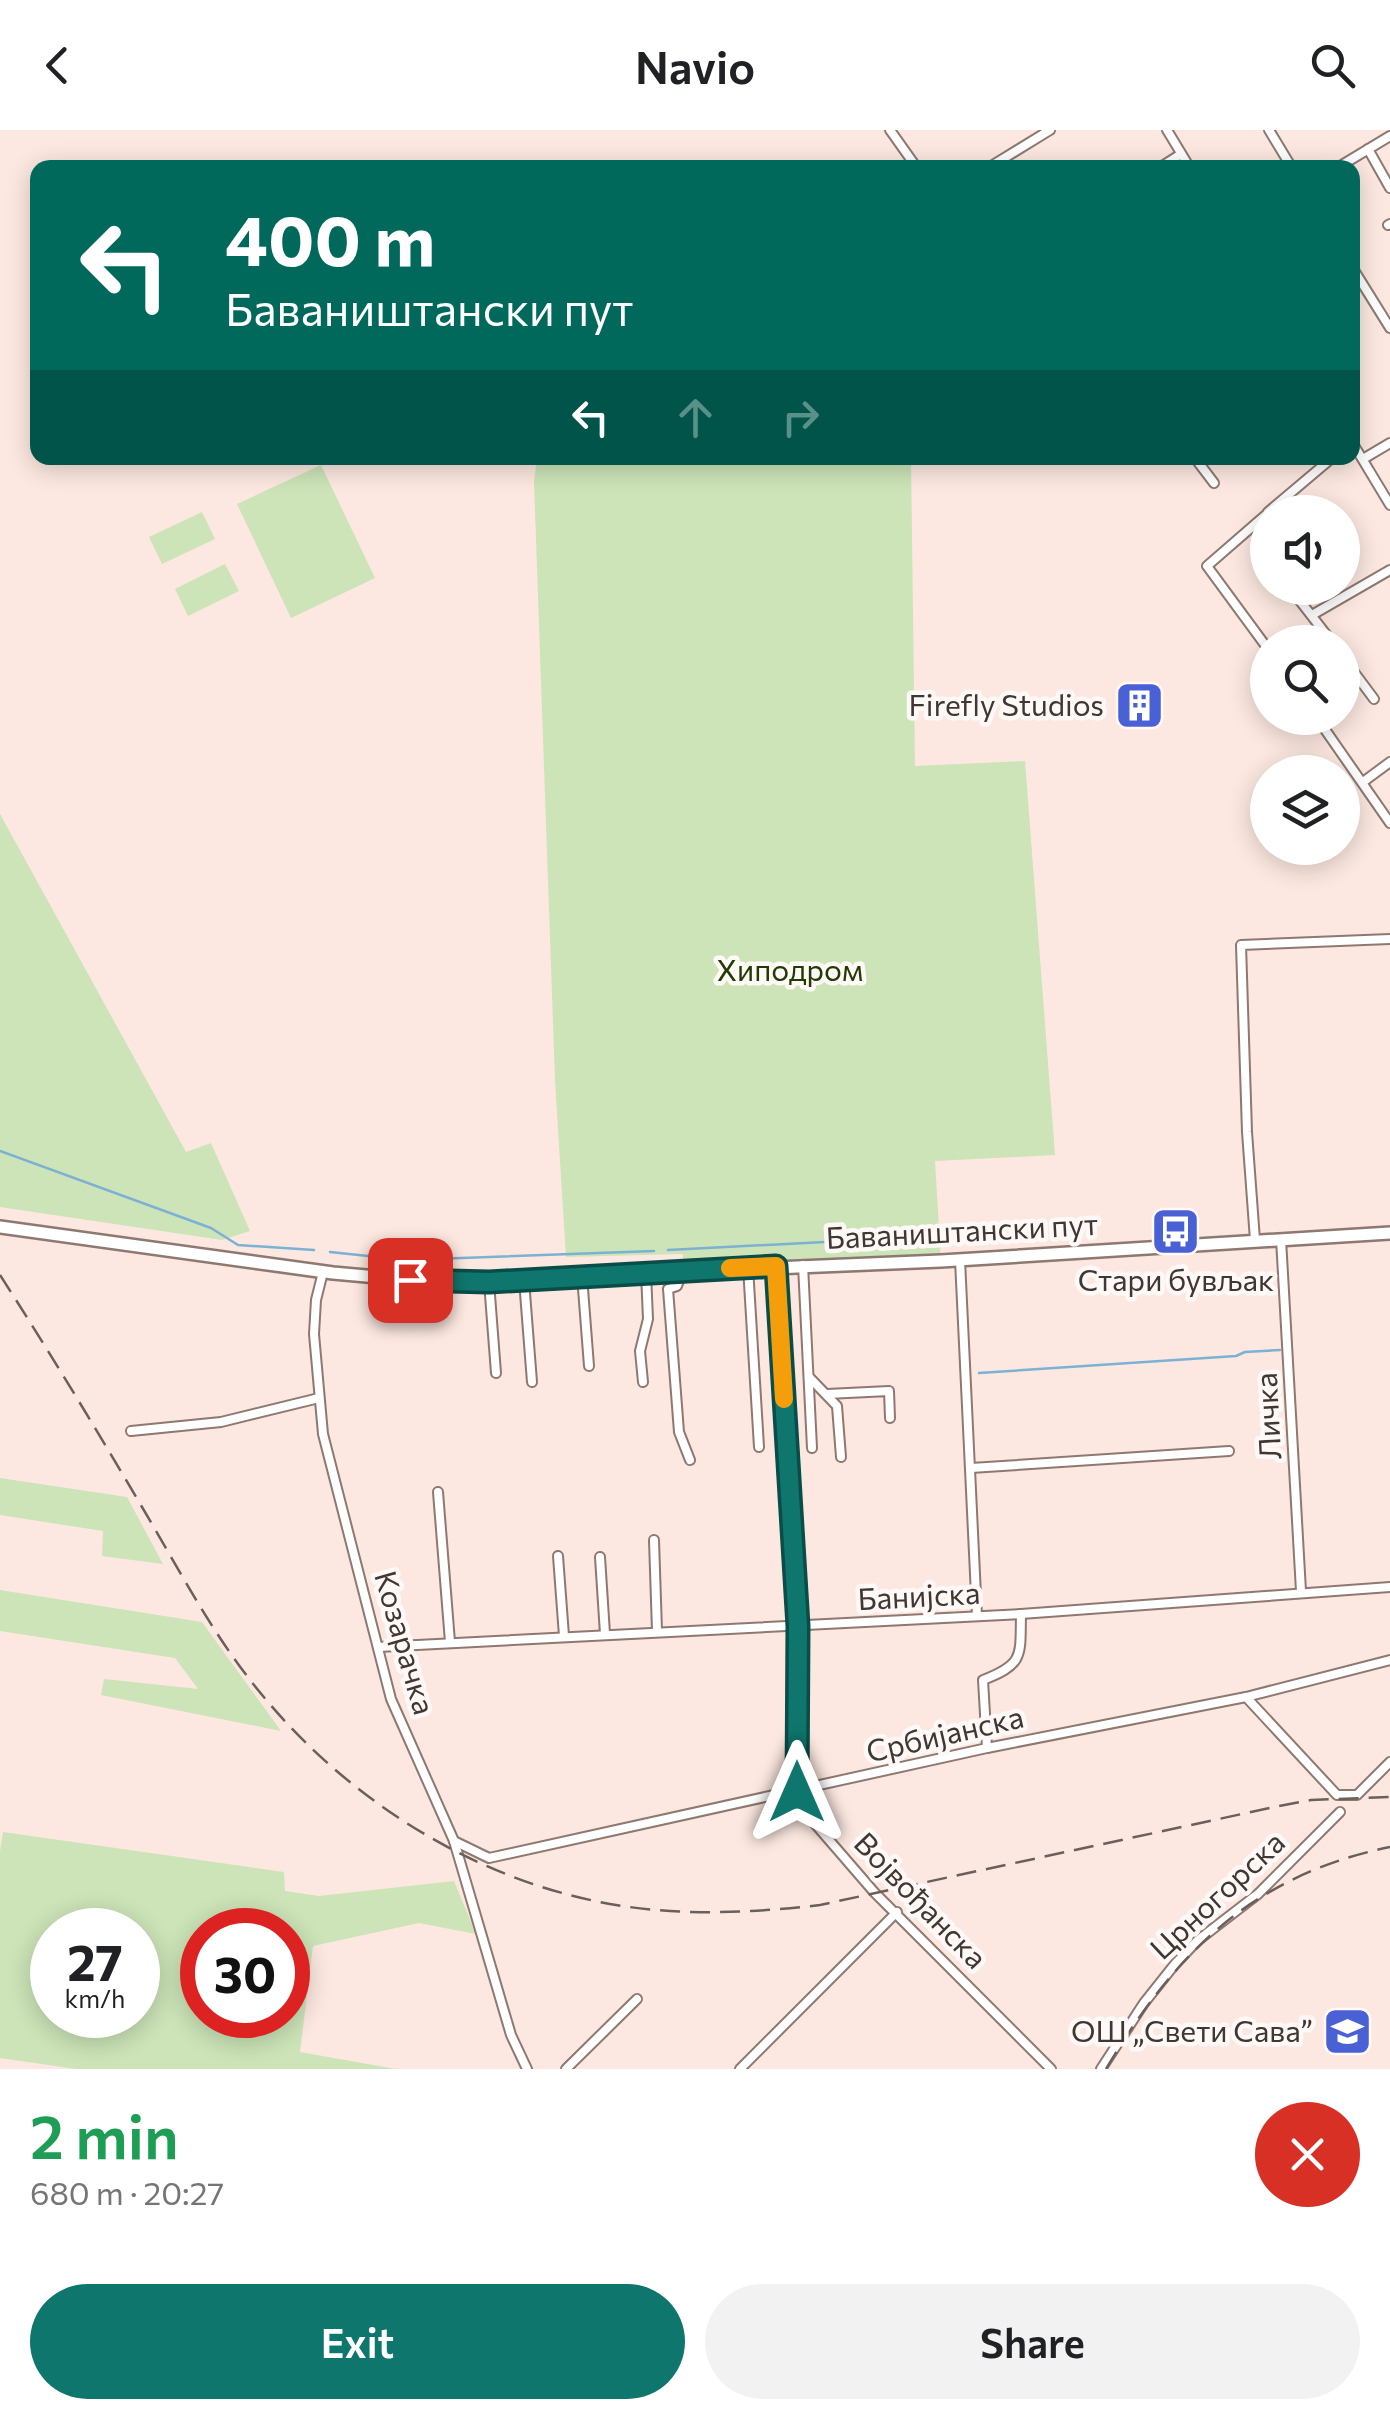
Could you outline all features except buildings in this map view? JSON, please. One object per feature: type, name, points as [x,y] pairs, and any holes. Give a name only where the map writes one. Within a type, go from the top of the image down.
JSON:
[{"type":"main road","name":"Баваништански пут","points":[[0,1227],[323,1272],[433,1282],[960,1260],[1390,1234]]},
{"type":"street","points":[[890,130],[912,160]]},
{"type":"street","points":[[1001,160],[1050,130]]},
{"type":"street","points":[[1167,130],[1185,160]]},
{"type":"street","points":[[1269,130],[1287,160]]},
{"type":"street","points":[[1350,160],[1390,136]]},
{"type":"street","points":[[1368,149],[1390,188]]},
{"type":"street","points":[[1172,160],[1181,154]]},
{"type":"street","points":[[1360,279],[1388,322]]},
{"type":"street","points":[[1363,459],[1390,443]]},
{"type":"street","points":[[1360,454],[1390,505]]},
{"type":"street","points":[[1200,465],[1214,483]]},
{"type":"street","points":[[1289,495],[1324,465]]},
{"type":"street","points":[[1250,529],[1208,566],[1251,625]]},
{"type":"street","points":[[1312,615],[1390,570]]},
{"type":"street","points":[[1304,605],[1319,625]]},
{"type":"street","points":[[1360,680],[1374,699]]},
{"type":"street","points":[[1328,735],[1390,823]]},
{"type":"street","points":[[1363,782],[1390,762]]},
{"type":"street","points":[[1255,1240],[1241,945],[1390,939]]},
{"type":"street","name":"Личка","points":[[1282,1239],[1301,1591]]},
{"type":"street","points":[[960,1260],[978,1616]]},
{"type":"street","points":[[804,1265],[812,1448]]},
{"type":"street","points":[[776,1266],[798,1626],[797,1792]]},
{"type":"street","points":[[748,1267],[758,1447]]},
{"type":"street","points":[[682,1271],[677,1286],[668,1288],[669,1320],[679,1432],[690,1460]]},
{"type":"street","name":"Козарачка","points":[[323,1272],[314,1334],[323,1434],[391,1699],[454,1841],[510,2035],[527,2069]]},
{"type":"street","points":[[643,1382],[640,1351],[648,1319],[646,1272]]},
{"type":"street","points":[[582,1276],[589,1366]]},
{"type":"street","points":[[524,1280],[532,1382]]},
{"type":"street","points":[[489,1282],[496,1373]]},
{"type":"street","points":[[808,1377],[838,1406],[841,1456]]},
{"type":"street","points":[[827,1394],[888,1391],[890,1418]]},
{"type":"street","points":[[132,1431],[221,1422],[319,1398]]},
{"type":"street","points":[[970,1468],[1229,1451]]},
{"type":"street","points":[[438,1492],[450,1642]]},
{"type":"street","points":[[654,1540],[657,1631]]},
{"type":"street","points":[[558,1556],[564,1636]]},
{"type":"street","points":[[600,1557],[605,1634]]},
{"type":"street","name":"Банијска","points":[[378,1647],[1021,1614],[1390,1586]]},
{"type":"street","points":[[987,1748],[983,1680],[1010,1670],[1020,1653],[1021,1614]]},
{"type":"street","name":"Србијанска","points":[[454,1841],[489,1858],[987,1748],[1246,1696],[1390,1660]]},
{"type":"street","points":[[1246,1696],[1337,1795],[1357,1794],[1390,1762]]},
{"type":"street","name":"Војвођанска","points":[[797,1792],[804,1811],[874,1892],[1052,2069]]},
{"type":"street","name":"Црногорска","points":[[1101,2069],[1144,2003],[1197,1941],[1258,1894],[1340,1812]]},
{"type":"street","points":[[740,2069],[897,1912]]},
{"type":"street","points":[[566,2069],[637,1998]]},
{"type":"green space","points":[[321,465],[375,578],[291,618],[237,504]]},
{"type":"green space","name":"Хиподром","points":[[536,465],[911,465],[915,766],[1025,761],[1055,1155],[935,1161],[941,1261],[682,1271],[683,1254],[566,1257],[555,1080]]},
{"type":"green space","points":[[202,512],[215,539],[162,564],[149,537]]},
{"type":"green space","points":[[225,564],[239,591],[188,616],[175,589]]},
{"type":"green space","points":[[0,814],[186,1152],[211,1143],[250,1231],[222,1240],[0,1207]]},
{"type":"green space","points":[[0,1478],[127,1497],[163,1564],[102,1556],[103,1531],[0,1515]]},
{"type":"green space","points":[[0,1590],[202,1622],[281,1731],[101,1695],[104,1679],[198,1689],[175,1658],[0,1631]]},
{"type":"green space","points":[[3,1832],[284,1872],[285,1891],[319,1896],[454,1881],[476,1934],[419,1923],[313,1946],[310,1970],[310,1908],[180,1908],[180,2038],[302,2038],[300,2052],[396,2069],[76,2069],[0,2058]]},
{"type":"waterway","points":[[0,1151],[211,1228],[238,1245],[314,1250]]},
{"type":"waterway","points":[[668,1250],[921,1237]]},
{"type":"waterway","points":[[330,1252],[406,1260],[654,1251]]},
{"type":"waterway","points":[[979,1373],[1280,1350]]},
{"type":"railway","points":[[0,1275],[214,1629],[277,1712],[317,1753],[406,1823],[507,1875],[561,1893],[667,1911],[795,1908],[1311,1800],[1390,1797]]},
{"type":"railway","points":[[1106,2069],[1160,1989],[1222,1925],[1298,1877],[1390,1847]]},
{"type":"slow traffic","points":[[730,1268],[776,1266],[784,1399]]},
{"type":"place","name":"Firefly Studios","points":[[1139,706]]},
{"type":"place","name":"Стари бувљак","points":[[1176,1232]]},
{"type":"place","name":"ОШ „Свети Сава”","points":[[1348,2032]]},
{"type":"route","points":[[410,1280],[489,1282],[776,1266],[798,1626],[797,1792]]}]
